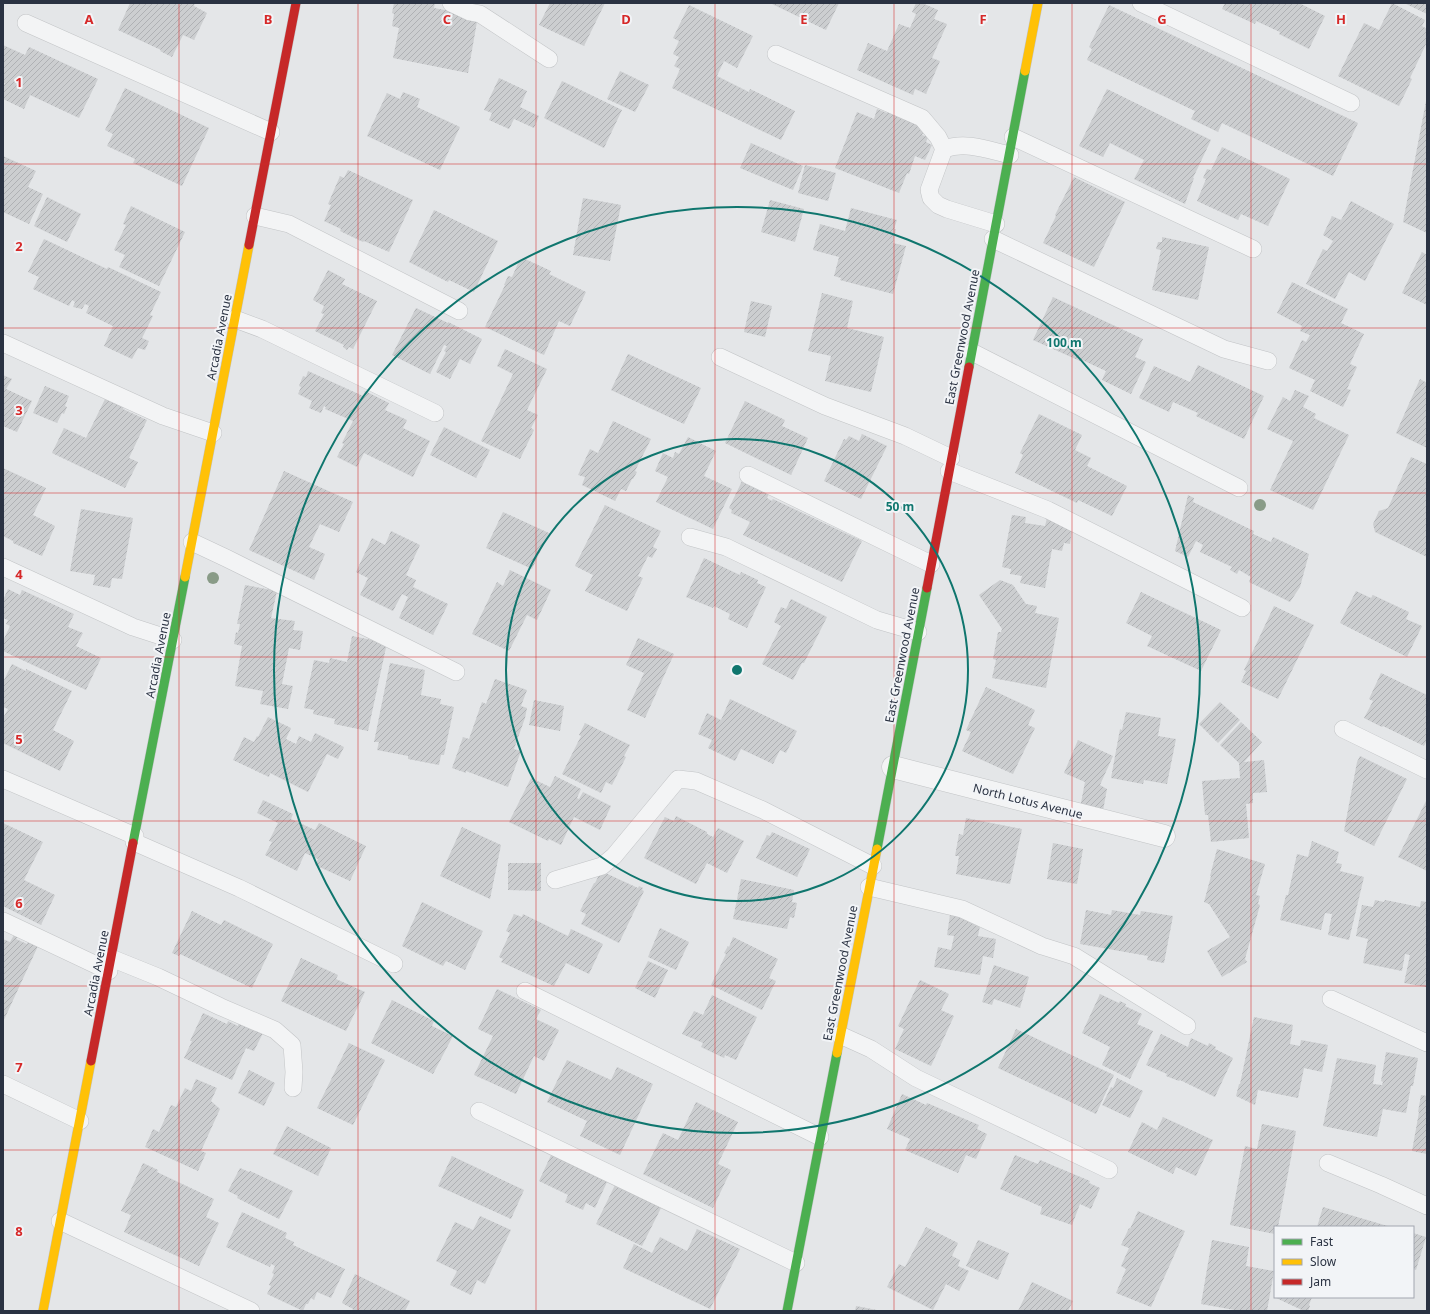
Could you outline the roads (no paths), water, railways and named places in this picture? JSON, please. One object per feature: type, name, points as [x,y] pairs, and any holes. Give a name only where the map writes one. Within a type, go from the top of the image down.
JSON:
[{"type":"street","name":"Arcadia Avenue","points":[[43,1311],[296,3]]},
{"type":"street","name":"East Greenwood Avenue","points":[[787,1311],[893,767],[1038,3]]},
{"type":"street","name":"North Lotus Avenue","points":[[893,767],[1164,836]]},
{"type":"lane","points":[[451,3],[470,12],[480,14],[549,59]]},
{"type":"lane","points":[[1141,3],[1351,103]]},
{"type":"lane","points":[[26,23],[271,132]]},
{"type":"lane","points":[[776,54],[922,118],[938,137],[944,148],[929,190],[932,198],[938,205],[995,231],[1224,349],[1268,360]]},
{"type":"lane","points":[[1013,137],[1253,249]]},
{"type":"lane","points":[[944,148],[952,146],[974,146],[1010,155]]},
{"type":"lane","points":[[255,216],[289,224],[459,311]]},
{"type":"lane","points":[[235,319],[262,329],[435,413]]},
{"type":"lane","points":[[3,343],[163,416],[213,433]]},
{"type":"lane","points":[[972,352],[1239,488]]},
{"type":"lane","points":[[720,357],[825,406],[905,436],[950,465],[1048,510],[1242,608]]},
{"type":"lane","points":[[748,475],[931,564]]},
{"type":"lane","points":[[690,537],[726,547],[877,620],[918,632]]},
{"type":"lane","points":[[192,542],[456,672]]},
{"type":"lane","points":[[3,567],[133,627],[173,640]]},
{"type":"lane","points":[[1343,729],[1427,770]]},
{"type":"lane","points":[[555,880],[602,866],[614,856],[678,778],[696,781],[763,810],[873,866]]},
{"type":"lane","points":[[3,779],[238,888],[394,964]]},
{"type":"lane","points":[[869,887],[962,909],[1042,946],[1074,956],[1187,1026]]},
{"type":"lane","points":[[3,921],[110,965],[158,977],[221,1007],[275,1030],[292,1045],[294,1072],[293,1088]]},
{"type":"lane","points":[[525,991],[820,1137]]},
{"type":"lane","points":[[1331,998],[1427,1043]]},
{"type":"lane","points":[[840,1034],[871,1049],[916,1078],[1109,1170]]},
{"type":"lane","points":[[3,1084],[80,1121]]},
{"type":"lane","points":[[478,1110],[796,1263]]},
{"type":"lane","points":[[1328,1163],[1382,1185],[1427,1206]]},
{"type":"lane","points":[[60,1221],[251,1311]]}]
